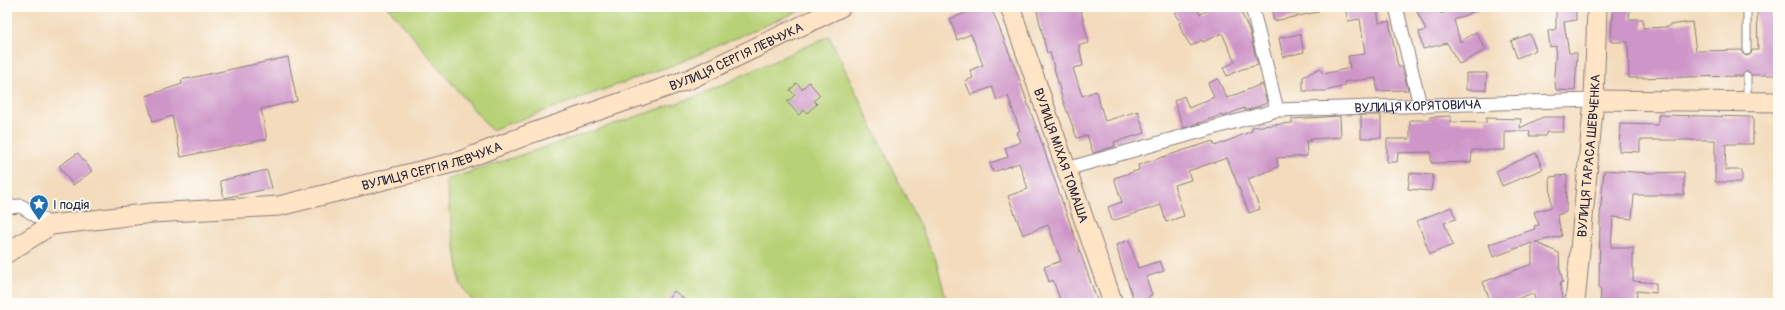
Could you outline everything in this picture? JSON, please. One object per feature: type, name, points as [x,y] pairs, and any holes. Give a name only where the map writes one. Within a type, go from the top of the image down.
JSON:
[{"type":"main road","name":"ВУЛИЦЯ СЕРГІЯ ЛЕВЧУКА","points":[[7,253],[51,225],[152,214],[279,206],[460,161],[532,133],[690,79],[841,7]]},
{"type":"main road","name":"ВУЛИЦЯ МІХАЯ ТОМАША","points":[[1010,7],[1113,303]]},
{"type":"main road","name":"ВУЛИЦЯ ТАРАСА ШЕВЧЕНКА","points":[[1575,303],[1594,100],[1597,7]]},
{"type":"main road","name":"ВУЛИЦЯ КОРЯТОВИЧА","points":[[1594,100],[1778,102]]},
{"type":"street","points":[[1252,7],[1277,110]]},
{"type":"street","points":[[1396,7],[1420,105]]},
{"type":"street","name":"ВУЛИЦЯ КОРЯТОВИЧА","points":[[1066,169],[1277,110],[1594,100]]},
{"type":"street","points":[[7,207],[21,206],[51,225]]},
{"type":"lane","points":[[1747,7],[1747,51]]},
{"type":"lane","points":[[1747,76],[1747,102]]},
{"type":"green space","points":[[388,7],[808,7],[681,62],[491,130]]},
{"type":"green space","points":[[829,36],[936,260],[947,303],[474,303],[460,283],[446,180],[695,97]]},
{"type":"building","points":[[972,7],[991,7],[1016,70],[1098,303],[1061,303],[1053,280],[1049,282],[1044,267],[1061,261],[1048,225],[1023,235],[1008,196],[1028,189],[1019,163],[993,172],[990,163],[1008,157],[1005,148],[1021,142],[1017,132],[1020,131],[1008,96],[997,100],[992,87],[971,95],[965,81],[973,78],[970,70],[983,65],[971,34],[957,40],[950,19],[973,10]]},
{"type":"building","points":[[1036,7],[1080,7],[1089,43],[1079,45],[1083,66],[1073,68],[1082,96],[1096,91],[1105,121],[1138,111],[1145,133],[1114,142],[1115,146],[1093,153],[1087,135],[1077,138],[1062,98],[1050,52],[1047,53]]},
{"type":"building","points":[[1185,7],[1195,7],[1200,14],[1216,7],[1239,7],[1249,30],[1258,65],[1242,69],[1227,76],[1223,68],[1235,62],[1222,33],[1203,42],[1202,40],[1191,46],[1183,34],[1179,23],[1181,22],[1175,13]]},
{"type":"building","points":[[1271,7],[1317,7],[1318,12],[1274,21]]},
{"type":"building","points":[[1345,7],[1377,7],[1379,23],[1389,21],[1398,67],[1402,67],[1408,90],[1377,91],[1376,78],[1344,82],[1345,86],[1325,91],[1303,91],[1303,77],[1320,68],[1323,74],[1350,68],[1348,56],[1365,54],[1360,19],[1348,21]]},
{"type":"building","points":[[1415,7],[1438,7],[1441,14],[1457,7],[1484,7],[1454,20],[1460,42],[1476,32],[1486,50],[1459,64],[1447,43],[1423,49],[1419,32],[1426,30]]},
{"type":"building","points":[[1556,7],[1576,7],[1576,20],[1564,22],[1569,53],[1577,53],[1575,91],[1556,90],[1554,75],[1556,46],[1550,47],[1548,31],[1556,29]]},
{"type":"building","points":[[1614,7],[1630,7],[1629,19],[1643,19],[1643,28],[1669,27],[1669,25],[1692,22],[1696,51],[1742,50],[1743,54],[1747,56],[1751,54],[1752,50],[1758,50],[1757,7],[1778,7],[1778,75],[1752,75],[1747,71],[1742,76],[1629,78],[1628,42],[1611,42]]},
{"type":"building","points":[[1300,34],[1304,52],[1283,57],[1279,38]]},
{"type":"building","points":[[1530,34],[1536,50],[1517,58],[1511,41]]},
{"type":"building","points":[[288,57],[297,101],[261,109],[267,139],[181,157],[172,116],[153,122],[146,96],[182,84],[181,80]]},
{"type":"building","points":[[1466,73],[1487,73],[1486,90],[1466,90]]},
{"type":"building","points":[[1218,79],[1227,98],[1262,84],[1267,103],[1248,110],[1245,110],[1244,108],[1222,117],[1222,115],[1184,128],[1174,101],[1184,96],[1189,108],[1214,97],[1208,83]]},
{"type":"building","points":[[809,82],[820,95],[814,101],[817,104],[807,113],[804,110],[799,115],[787,102],[795,95],[790,90],[797,83],[802,89]]},
{"type":"building","points":[[1361,115],[1381,115],[1381,138],[1361,138]]},
{"type":"building","points":[[1658,115],[1753,117],[1753,144],[1726,144],[1725,170],[1742,170],[1742,182],[1715,182],[1715,140],[1640,140],[1640,152],[1619,151],[1620,124],[1658,125]]},
{"type":"building","points":[[1340,116],[1341,137],[1310,139],[1311,141],[1306,141],[1307,156],[1277,158],[1278,167],[1248,179],[1260,209],[1249,213],[1227,158],[1188,171],[1191,180],[1174,185],[1184,216],[1166,222],[1161,205],[1112,221],[1108,207],[1122,202],[1114,178],[1139,170],[1138,165],[1213,141],[1215,146],[1252,131],[1252,127],[1292,123],[1292,119]]},
{"type":"building","points":[[1451,116],[1451,122],[1486,123],[1486,118],[1521,119],[1520,128],[1543,117],[1564,117],[1563,132],[1547,132],[1545,136],[1529,136],[1530,131],[1505,131],[1505,150],[1472,150],[1471,162],[1431,163],[1431,152],[1398,153],[1397,162],[1387,162],[1387,139],[1410,139],[1410,120],[1430,120],[1430,117]]},
{"type":"building","points":[[78,153],[92,171],[73,185],[59,166]]},
{"type":"building","points":[[1536,153],[1543,169],[1502,186],[1496,171]]},
{"type":"building","points":[[267,170],[272,188],[224,198],[220,181]]},
{"type":"building","points":[[1604,170],[1651,173],[1684,172],[1684,195],[1634,195],[1632,219],[1613,217],[1611,248],[1633,248],[1633,281],[1656,283],[1656,293],[1637,291],[1636,303],[1600,303],[1600,216]]},
{"type":"building","points":[[1410,173],[1433,175],[1431,191],[1408,189]]},
{"type":"building","points":[[1567,175],[1566,212],[1557,215],[1562,236],[1535,242],[1559,253],[1563,282],[1560,283],[1564,303],[1536,303],[1533,293],[1506,303],[1491,303],[1483,282],[1532,264],[1532,243],[1493,257],[1489,244],[1535,229],[1534,226],[1539,225],[1534,212],[1551,207],[1550,177]]},
{"type":"building","points":[[1451,207],[1456,219],[1444,223],[1453,245],[1430,254],[1417,221]]},
{"type":"building","points":[[1129,240],[1138,268],[1160,261],[1164,271],[1146,277],[1152,295],[1148,297],[1150,303],[1135,303],[1123,269],[1116,245]]},
{"type":"building","points":[[674,291],[689,303],[665,303]]},
{"type":"place","name":"I подія","points":[[39,221]]}]
